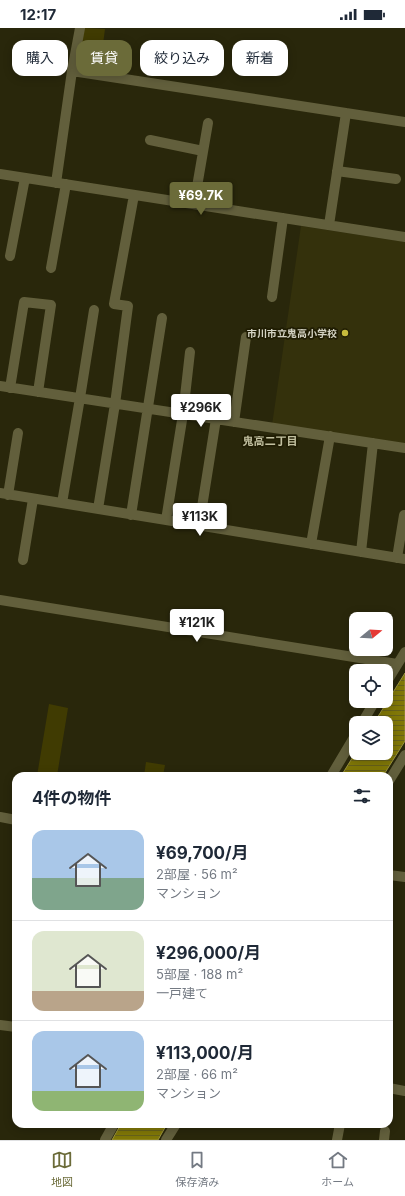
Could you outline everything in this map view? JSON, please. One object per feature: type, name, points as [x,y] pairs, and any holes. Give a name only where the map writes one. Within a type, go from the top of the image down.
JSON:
[{"type":"street","points":[[51,268],[72,71],[80,28]]},
{"type":"street","points":[[72,71],[405,122]]},
{"type":"street","points":[[329,225],[346,113]]},
{"type":"street","points":[[194,204],[208,123]]},
{"type":"street","points":[[150,140],[203,151]]},
{"type":"street","points":[[337,171],[396,178]]},
{"type":"street","points":[[0,174],[405,237]]},
{"type":"street","points":[[10,256],[25,178]]},
{"type":"street","points":[[98,509],[115,404],[128,306],[114,304],[134,195]]},
{"type":"street","points":[[272,297],[283,218]]},
{"type":"street","points":[[38,392],[51,305],[24,302],[5,387],[405,448]]},
{"type":"street","points":[[62,503],[94,310]]},
{"type":"street","points":[[131,515],[162,318]]},
{"type":"street","points":[[234,422],[246,337]]},
{"type":"street","points":[[166,520],[183,414],[190,352]]},
{"type":"street","points":[[199,526],[216,419]]},
{"type":"street","points":[[18,433],[4,494],[401,558],[404,515]]},
{"type":"street","points":[[310,544],[330,436]]},
{"type":"street","points":[[361,552],[373,443]]},
{"type":"street","points":[[23,560],[33,499]]},
{"type":"street","points":[[0,600],[397,664]]},
{"type":"street","points":[[393,671],[405,652]]},
{"type":"street","points":[[333,772],[349,746]]},
{"type":"street","points":[[393,774],[405,755]]},
{"type":"street","points":[[0,817],[12,819]]},
{"type":"street","points":[[393,876],[405,877]]},
{"type":"street","points":[[0,1025],[12,1026]]},
{"type":"street","points":[[393,1089],[405,1091]]},
{"type":"street","points":[[105,1140],[112,1128]]},
{"type":"street","points":[[166,1140],[174,1128]]},
{"type":"street","points":[[337,1140],[339,1128]]},
{"type":"shaded area","points":[[84,28],[105,29],[104,40],[82,40]]},
{"type":"shaded area","name":"市川市立鬼高小学校","points":[[301,226],[405,242],[405,444],[272,425]]},
{"type":"shaded area","points":[[405,673],[405,741],[386,772],[344,772],[351,760],[393,760],[393,716],[378,716],[383,708],[393,708],[393,692]]},
{"type":"shaded area","points":[[49,704],[68,708],[58,772],[38,772]]},
{"type":"shaded area","points":[[146,762],[165,765],[164,772],[145,772]]},
{"type":"shaded area","points":[[119,1128],[165,1128],[158,1140],[112,1140]]},
{"type":"place","name":"市川市立鬼高小学校","points":[[345,333]]},
{"type":"district","name":"鬼高二丁目","points":[[270,441]]}]
